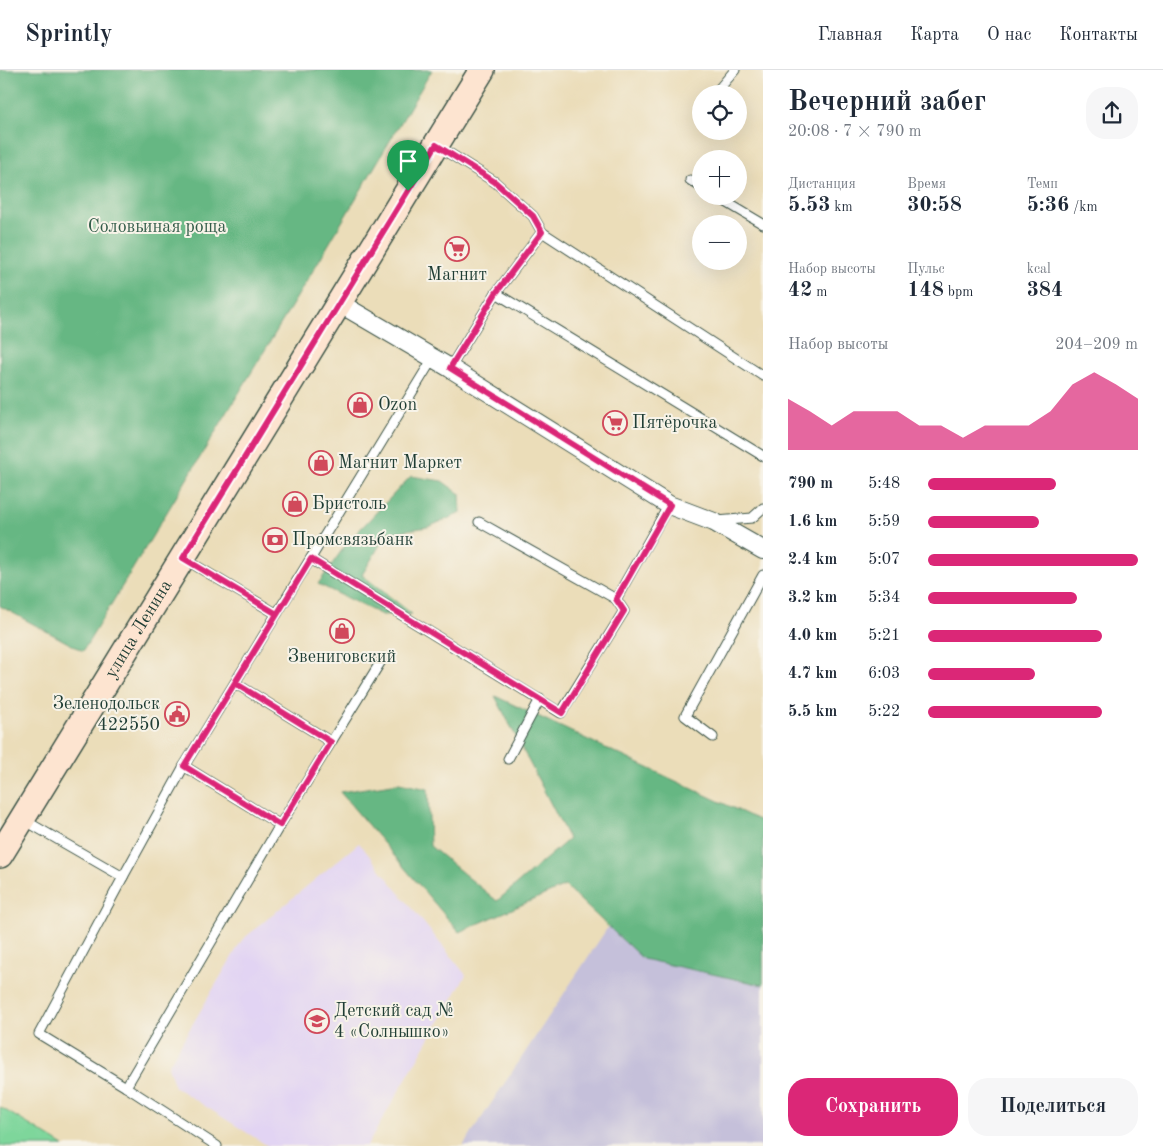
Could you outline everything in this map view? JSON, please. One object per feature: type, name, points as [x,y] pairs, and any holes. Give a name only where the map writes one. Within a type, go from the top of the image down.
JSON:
[{"type":"main road","name":"улица Ленина","points":[[0,855],[482,70]]},
{"type":"street","points":[[339,303],[450,368],[670,505],[714,522],[763,550]]},
{"type":"lane","points":[[722,85],[736,70]]},
{"type":"lane","points":[[436,145],[495,182],[533,216],[542,232],[763,376]]},
{"type":"lane","points":[[731,205],[763,224]]},
{"type":"lane","points":[[450,368],[496,293],[542,232]]},
{"type":"lane","points":[[496,293],[763,456]]},
{"type":"lane","points":[[217,1146],[39,1034],[184,766],[433,358]]},
{"type":"lane","points":[[616,599],[670,505]]},
{"type":"lane","points":[[714,522],[752,518],[763,508]]},
{"type":"lane","points":[[311,559],[562,713],[624,611],[616,599],[479,522]]},
{"type":"lane","points":[[183,558],[277,614]]},
{"type":"lane","points":[[713,737],[685,716],[763,575]]},
{"type":"lane","points":[[126,1087],[280,825],[383,658]]},
{"type":"lane","points":[[235,683],[331,742]]},
{"type":"lane","points":[[508,759],[540,699]]},
{"type":"lane","points":[[184,766],[280,825]]},
{"type":"lane","points":[[22,819],[123,877]]},
{"type":"shaded area","name":"Детский сад № 4 «Солнышко»","points":[[359,843],[466,975],[367,1146],[268,1146],[175,1087],[168,1066],[242,940]]},
{"type":"shaded area","points":[[661,847],[763,875],[763,1146],[463,1146]]},
{"type":"green space","name":"Соловьиная роща","points":[[0,70],[432,70],[83,651],[0,606]]},
{"type":"green space","points":[[411,476],[442,481],[460,494],[461,513],[428,527],[387,533],[362,575],[412,614],[382,615],[318,584],[347,543]]},
{"type":"green space","points":[[495,696],[763,822],[763,985],[643,959],[565,886],[459,932],[340,792],[399,783],[428,789],[430,846],[497,901],[569,839]]},
{"type":"green space","points":[[0,1107],[64,1146],[0,1146]]},
{"type":"place","name":"Магнит","points":[[457,249]]},
{"type":"place","name":"Ozon","points":[[360,405]]},
{"type":"place","name":"Пятёрочка","points":[[615,423]]},
{"type":"place","name":"Магнит Маркет","points":[[321,463]]},
{"type":"place","name":"Бристоль","points":[[295,504]]},
{"type":"place","name":"Промсвязьбанк","points":[[275,540]]},
{"type":"place","name":"Звениговский","points":[[342,631]]},
{"type":"place","name":"Зеленодольск 422550","points":[[177,714]]},
{"type":"place","name":"Детский сад № 4 «Солнышко»","points":[[317,1021]]},
{"type":"route","points":[[436,145],[495,182],[533,216],[542,232],[496,293],[450,368],[670,505],[616,599],[624,611],[562,713],[311,559],[235,683],[331,742],[280,825],[184,766],[277,614],[183,558],[408,191],[436,145]]}]
